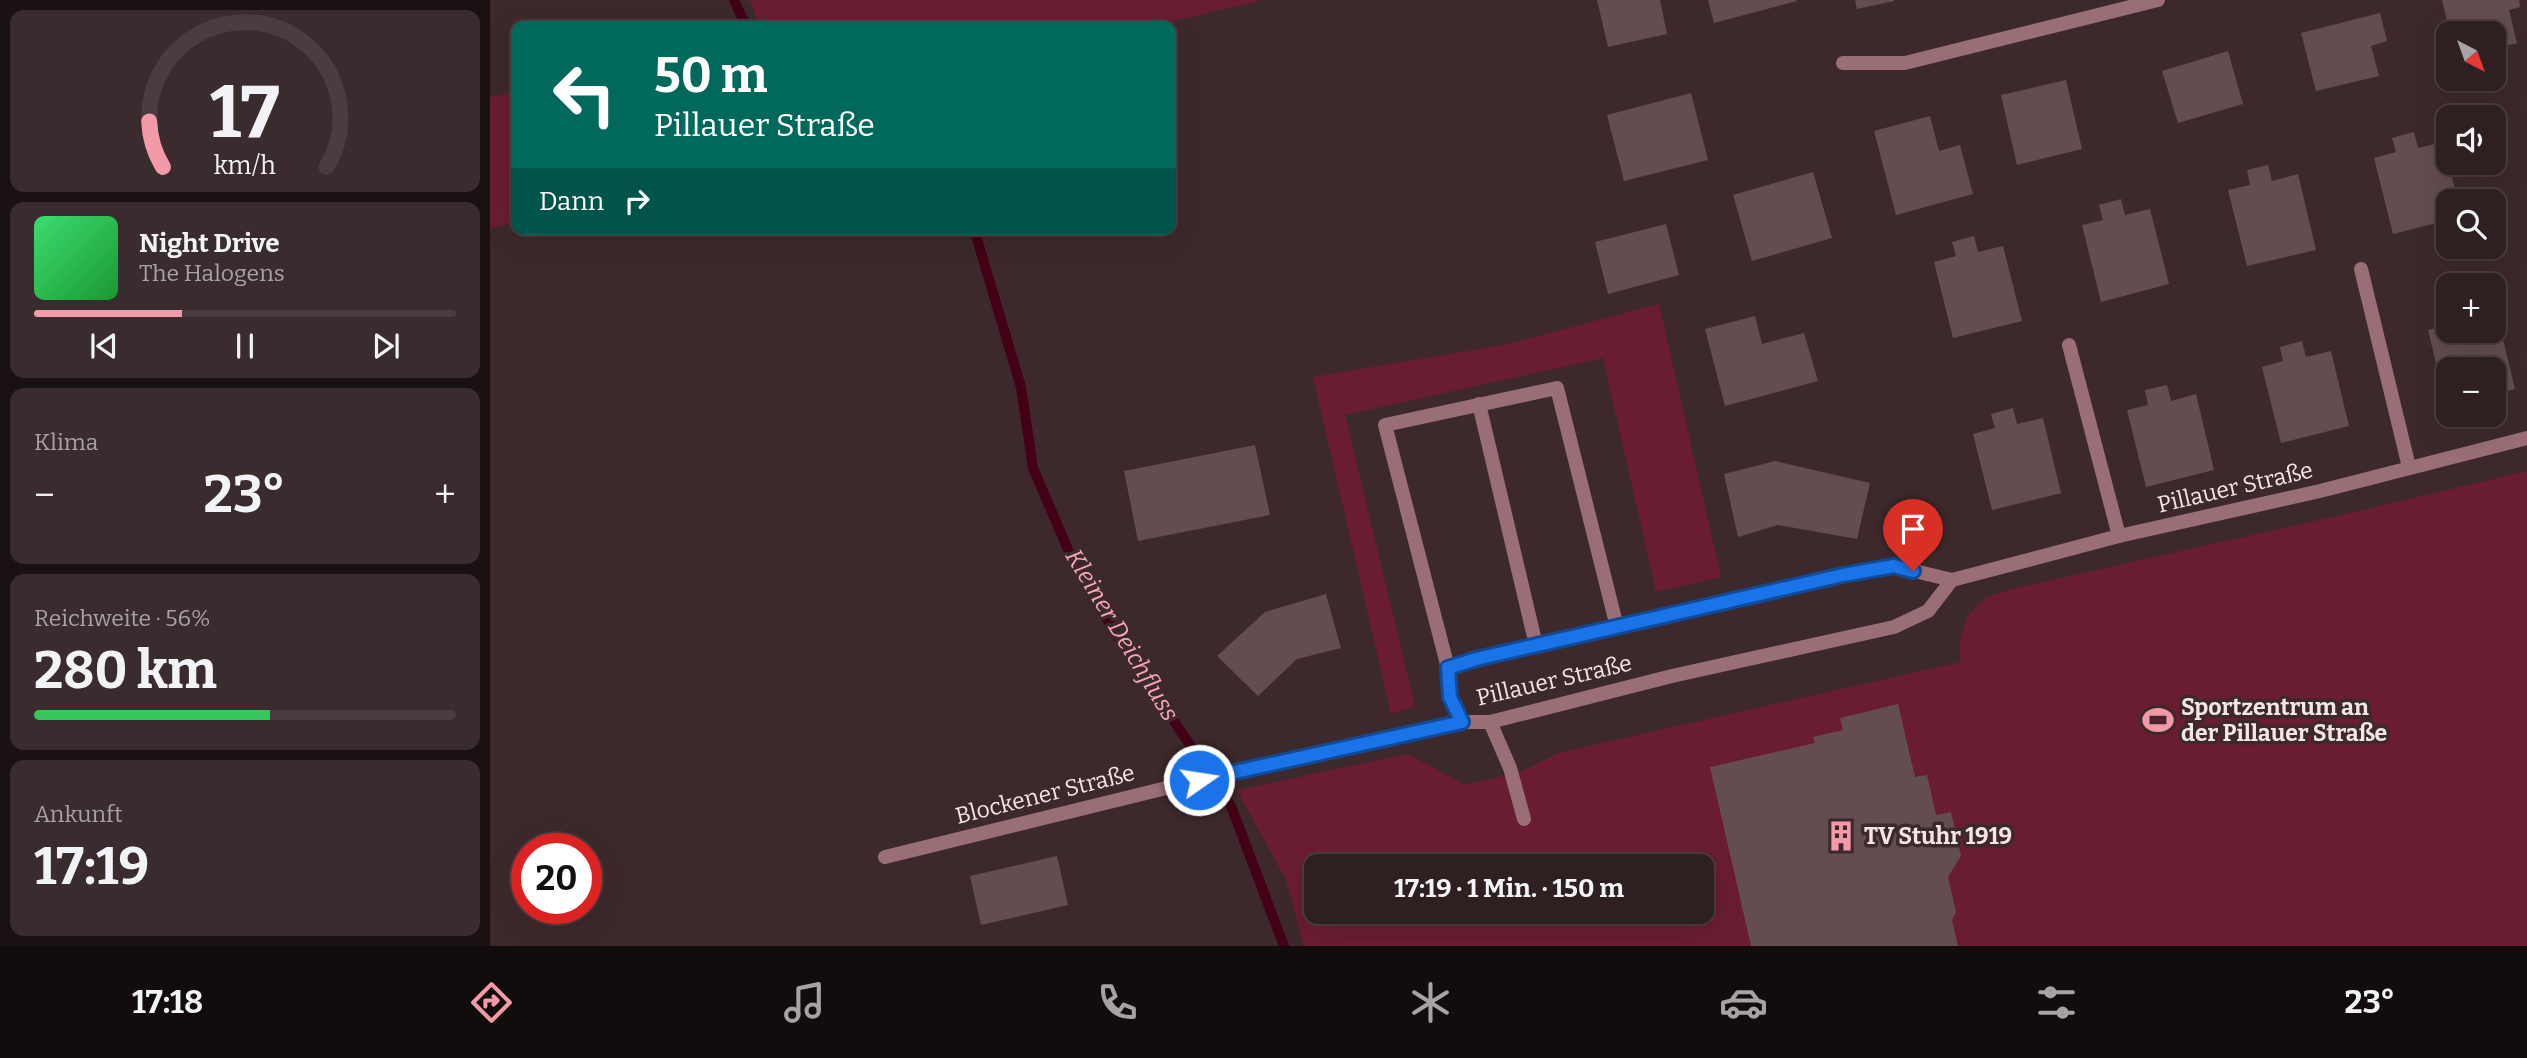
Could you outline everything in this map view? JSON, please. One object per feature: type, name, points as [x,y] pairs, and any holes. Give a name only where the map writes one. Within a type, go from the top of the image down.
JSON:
[{"type":"street","points":[[1843,63],[1905,63],[2158,0]]},
{"type":"street","points":[[2361,269],[2409,467]]},
{"type":"street","points":[[2069,345],[2119,536]]},
{"type":"street","points":[[1448,668],[1385,425],[1557,388],[1617,627]]},
{"type":"street","points":[[1479,404],[1536,645]]},
{"type":"street","name":"Pillauer Straße","points":[[1952,580],[1928,611],[1894,627],[1672,676],[1490,722],[1462,722],[1450,697],[1448,668],[1476,659],[1843,575],[1894,566],[1952,580],[2119,536],[2320,491],[2527,438]]},
{"type":"street","name":"Blockener Straße","points":[[885,857],[1199,780],[1462,722]]},
{"type":"street","points":[[1490,722],[1510,768],[1524,819]]},
{"type":"shaded area","points":[[750,0],[1263,0],[1173,21],[757,21]]},
{"type":"shaded area","points":[[511,93],[511,224],[490,228],[490,97]]},
{"type":"shaded area","points":[[1659,304],[1721,577],[1656,592],[1603,358],[1345,415],[1415,706],[1391,714],[1313,377],[1504,345]]},
{"type":"shaded area","name":"Sportzentrum an der Pillauer Straße","points":[[2527,471],[2527,946],[1304,946],[1286,880],[1237,790],[1408,754],[1465,785],[1520,772],[1558,753],[1961,662],[1959,645],[1967,617],[1985,598],[2012,589]]},
{"type":"building","points":[[1597,0],[1660,0],[1667,34],[1608,47]]},
{"type":"building","points":[[1708,0],[1796,0],[1797,1],[1714,23]]},
{"type":"building","points":[[1855,0],[1894,0],[1894,1],[1857,9]]},
{"type":"building","points":[[2442,0],[2519,0],[2520,7],[2509,10],[2517,43],[2506,46],[2506,21],[2447,21]]},
{"type":"building","points":[[2380,13],[2387,41],[2371,46],[2379,76],[2316,91],[2301,33]]},
{"type":"building","points":[[2228,51],[2243,104],[2178,123],[2162,71]]},
{"type":"building","points":[[2066,80],[2082,149],[2017,165],[2001,95]]},
{"type":"building","points":[[1691,93],[1708,160],[1624,181],[1607,115]]},
{"type":"building","points":[[1930,116],[1939,151],[1960,145],[1973,194],[1896,215],[1874,131]]},
{"type":"building","points":[[2414,132],[2418,148],[2436,144],[2436,175],[2451,175],[2455,189],[2436,189],[2436,223],[2393,234],[2374,158],[2396,152],[2392,138]]},
{"type":"building","points":[[2268,165],[2272,181],[2298,174],[2316,250],[2247,266],[2228,190],[2250,185],[2247,170]]},
{"type":"building","points":[[1813,172],[1832,238],[1752,261],[1733,195]]},
{"type":"building","points":[[2121,199],[2125,215],[2150,209],[2169,284],[2101,302],[2082,225],[2103,220],[2099,205]]},
{"type":"building","points":[[1666,224],[1679,275],[1608,294],[1595,242]]},
{"type":"building","points":[[1974,236],[1978,252],[2003,246],[2022,321],[1953,338],[1934,262],[1956,256],[1952,242]]},
{"type":"building","points":[[1755,316],[1762,344],[1804,333],[1818,381],[1725,406],[1705,329]]},
{"type":"building","points":[[2436,328],[2436,343],[2504,343],[2515,389],[2506,392],[2506,357],[2436,357],[2436,363],[2428,330]]},
{"type":"building","points":[[2302,341],[2306,357],[2331,351],[2349,426],[2281,443],[2262,367],[2283,361],[2280,347]]},
{"type":"building","points":[[2167,385],[2171,401],[2196,394],[2214,470],[2146,487],[2127,410],[2148,405],[2145,390]]},
{"type":"building","points":[[2013,408],[2017,424],[2043,418],[2061,493],[1992,510],[1973,434],[1995,428],[1991,414]]},
{"type":"building","points":[[1255,445],[1270,515],[1138,541],[1124,471]]},
{"type":"building","points":[[1775,461],[1870,483],[1857,539],[1778,525],[1738,537],[1724,474]]},
{"type":"building","points":[[1326,594],[1341,648],[1297,659],[1258,696],[1217,656],[1265,612]]},
{"type":"building","name":"TV Stuhr 1919","points":[[1898,704],[1915,777],[1927,775],[1936,815],[1951,812],[1961,856],[1948,877],[1956,912],[1952,920],[1958,946],[1751,946],[1710,767],[1815,743],[1813,737],[1843,730],[1840,718]]},
{"type":"building","points":[[1057,856],[1068,905],[981,925],[970,876]]},
{"type":"waterway","name":"Kleiner Deichfluss","points":[[734,0],[744,21]]},
{"type":"waterway","name":"Kleiner Deichfluss","points":[[976,235],[1021,387],[1033,468],[1070,554],[1116,635],[1231,806],[1284,946]]},
{"type":"place","name":"Sportzentrum an der Pillauer Straße","points":[[2158,720]]},
{"type":"place","name":"TV Stuhr 1919","points":[[1841,836]]},
{"type":"route","points":[[1199,780],[1462,722],[1450,697],[1448,668],[1476,659],[1843,575],[1894,566],[1913,571]]}]
